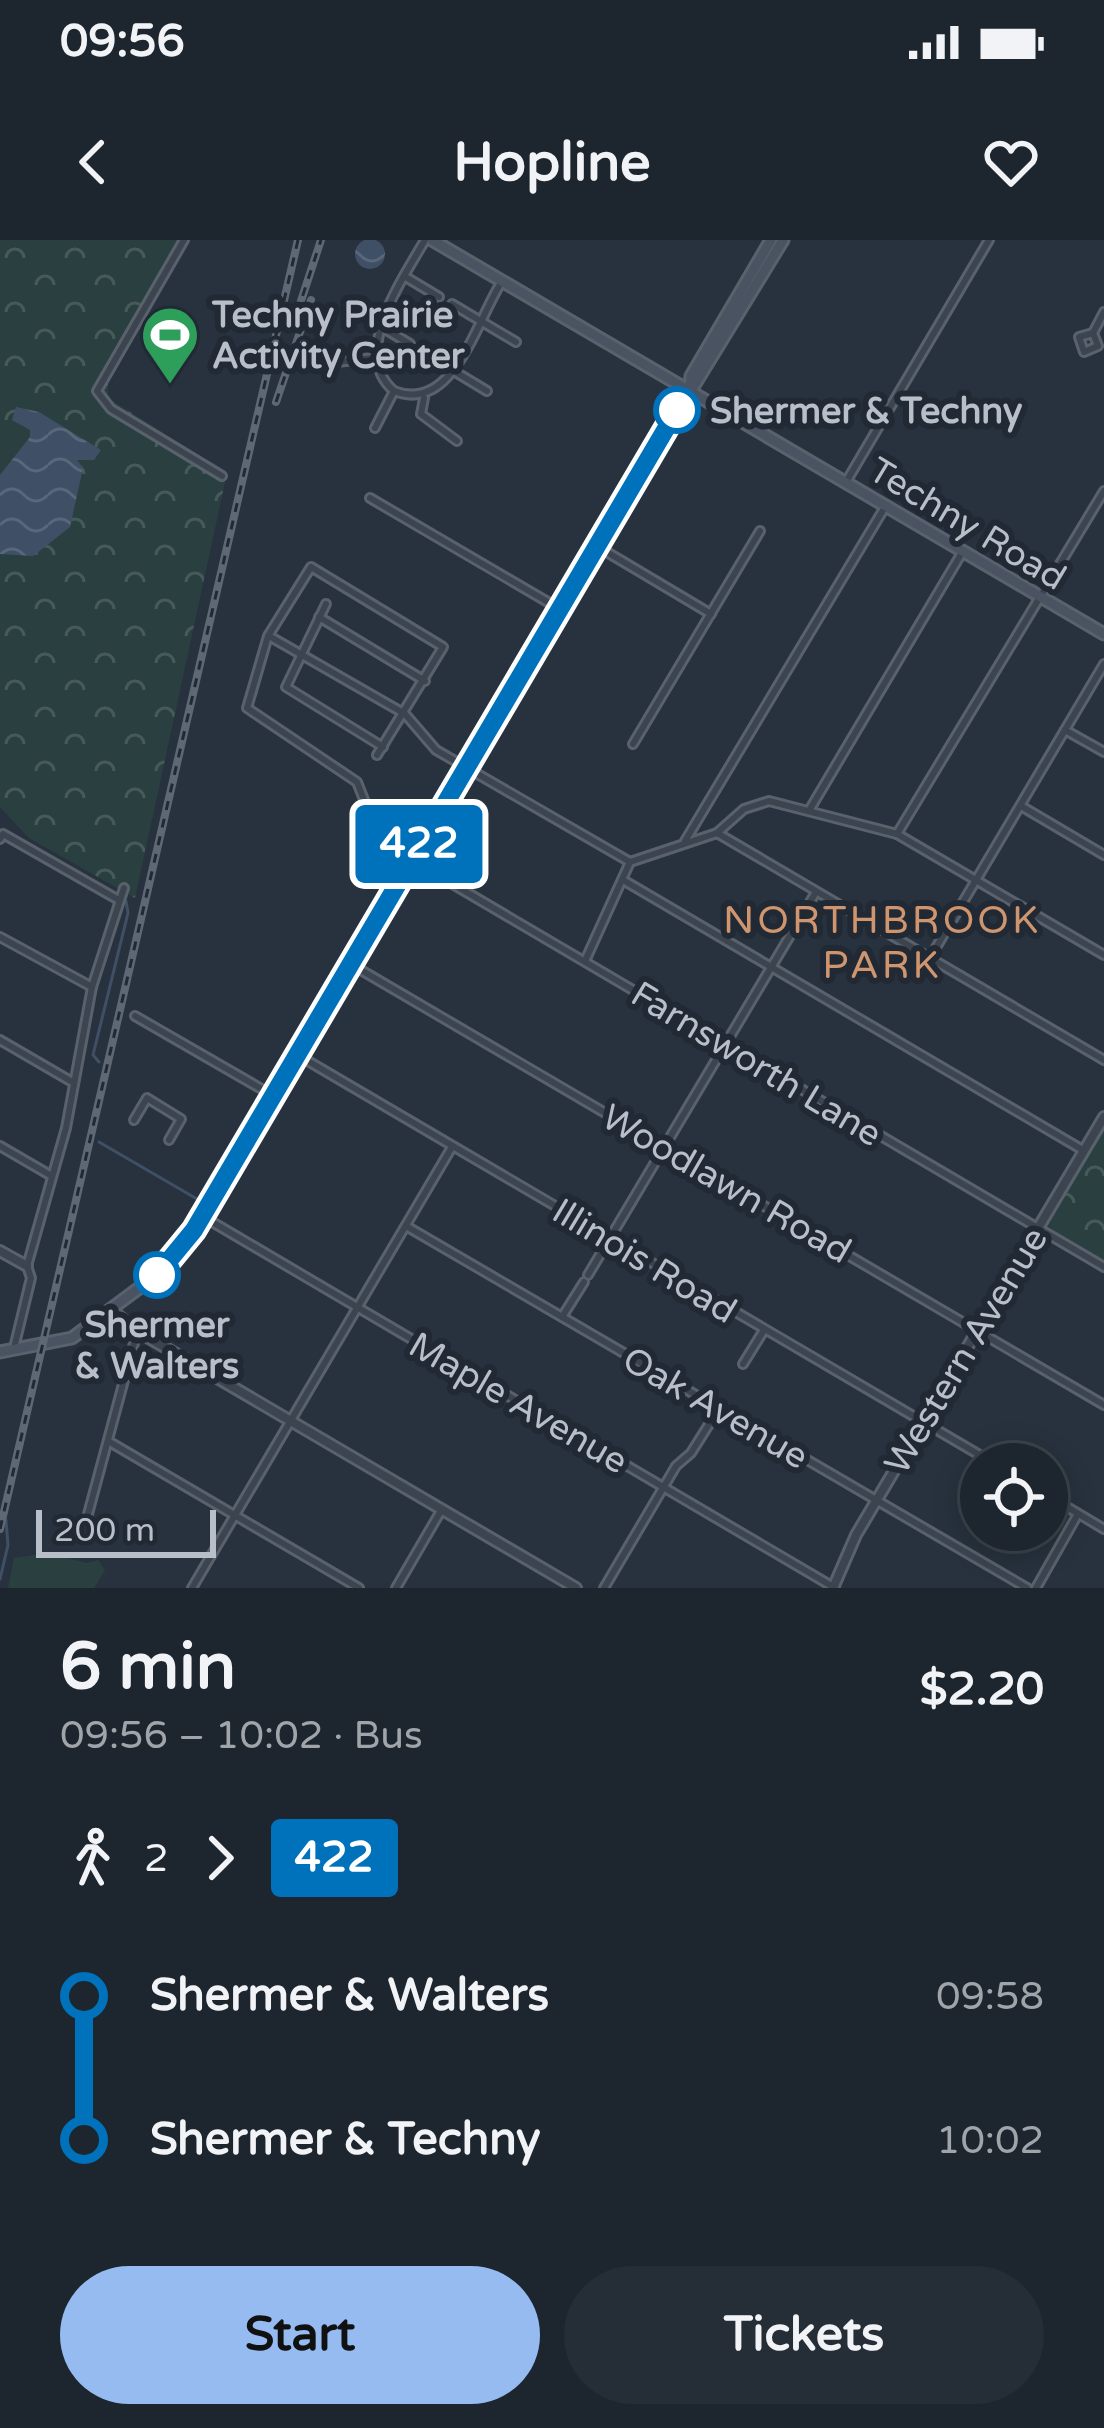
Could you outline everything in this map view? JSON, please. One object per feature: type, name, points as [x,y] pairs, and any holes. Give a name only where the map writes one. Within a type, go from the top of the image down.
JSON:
[{"type":"main road","name":"Techny Road","points":[[429,240],[1104,634]]},
{"type":"main road","points":[[0,1352],[72,1338],[162,1270],[202,1216],[690,389],[692,376],[771,240]]},
{"type":"main road","points":[[690,389],[700,382],[783,240]]},
{"type":"street","points":[[184,240],[97,391],[112,409],[222,476]]},
{"type":"street","points":[[429,240],[393,294],[374,358],[380,380],[394,392],[424,396],[446,385],[502,280]]},
{"type":"street","points":[[847,482],[989,240]]},
{"type":"street","points":[[404,276],[439,296]]},
{"type":"street","points":[[452,304],[516,342]]},
{"type":"street","points":[[1093,333],[1104,312]]},
{"type":"street","points":[[385,329],[410,344]]},
{"type":"street","points":[[424,353],[487,391]]},
{"type":"street","points":[[327,363],[374,358]]},
{"type":"street","points":[[375,428],[394,392]]},
{"type":"street","points":[[424,396],[421,414],[457,441]]},
{"type":"street","points":[[897,834],[1104,491]]},
{"type":"street","points":[[370,498],[558,608]]},
{"type":"street","points":[[683,844],[886,505]]},
{"type":"street","points":[[633,744],[760,531]]},
{"type":"street","points":[[595,545],[711,614]]},
{"type":"street","points":[[810,809],[963,551]]},
{"type":"street","points":[[326,604],[299,652],[288,692],[380,751],[405,714],[425,681],[443,647],[311,566],[268,635],[299,652],[405,714],[436,749],[630,862],[717,832],[744,809],[769,801],[810,809],[897,834],[1104,955]]},
{"type":"street","points":[[319,617],[425,681]]},
{"type":"street","name":"Farnsworth Lane","points":[[268,635],[247,708],[357,782],[377,832],[409,861],[1104,1267]]},
{"type":"street","points":[[931,956],[1104,664]]},
{"type":"street","points":[[1065,730],[1104,752]]},
{"type":"street","points":[[1021,806],[1104,854]]},
{"type":"street","points":[[717,832],[1104,1060]]},
{"type":"street","points":[[2,836],[117,899]]},
{"type":"street","points":[[585,961],[630,862]]},
{"type":"street","points":[[623,880],[1081,1149]]},
{"type":"street","points":[[14,1349],[31,1278],[27,1266],[74,1083],[92,987],[124,888]]},
{"type":"street","points":[[562,1317],[817,891]]},
{"type":"street","points":[[0,937],[92,987]]},
{"type":"street","name":"Woodlawn Road","points":[[349,963],[1104,1405]]},
{"type":"street","points":[[135,1016],[272,1095]]},
{"type":"street","points":[[0,1040],[74,1083]]},
{"type":"street","name":"Illinois Road","points":[[296,1054],[960,1443]]},
{"type":"street","points":[[134,1120],[147,1098],[181,1118],[169,1140]]},
{"type":"street","name":"Western Avenue","points":[[834,1588],[876,1500],[1081,1149],[1104,1118]]},
{"type":"street","points":[[0,1146],[50,1175]]},
{"type":"street","points":[[192,1588],[452,1146]]},
{"type":"street","name":"Maple Avenue","points":[[202,1216],[834,1588]]},
{"type":"street","name":"Oak Avenue","points":[[406,1226],[1031,1588]]},
{"type":"street","points":[[0,1251],[27,1266]]},
{"type":"street","points":[[112,1310],[137,1331],[576,1588]]},
{"type":"street","points":[[743,1364],[764,1330]]},
{"type":"street","points":[[88,1514],[137,1331]]},
{"type":"street","points":[[604,1588],[663,1487],[718,1409]]},
{"type":"street","points":[[108,1441],[359,1588]]},
{"type":"street","points":[[1068,1508],[1104,1529]]},
{"type":"street","points":[[396,1588],[442,1509]]},
{"type":"street","points":[[1031,1588],[1078,1514]]},
{"type":"green space","points":[[0,240],[189,240],[108,376],[108,398],[227,473],[135,898],[29,838],[0,807]]},
{"type":"green space","points":[[1104,1126],[1104,1263],[1046,1225]]},
{"type":"green space","points":[[49,1553],[86,1563],[98,1560],[105,1570],[94,1588],[8,1588],[14,1558]]},
{"type":"water","points":[[370,239],[381,243],[385,254],[381,265],[370,269],[359,265],[355,254],[359,243]]},
{"type":"water","points":[[16,407],[39,412],[101,450],[94,460],[77,460],[83,468],[70,527],[33,556],[0,554],[0,475],[30,437],[30,430],[12,420]]},
{"type":"waterway","points":[[99,1062],[93,1055],[128,913],[126,901]]},
{"type":"waterway","points":[[355,941],[360,933]]},
{"type":"waterway","points":[[350,951],[353,946]]},
{"type":"waterway","points":[[99,1142],[197,1199]]},
{"type":"waterway","points":[[0,1579],[8,1545],[6,1520]]},
{"type":"railway","points":[[0,1529],[298,240]]},
{"type":"railway","points":[[297,313],[321,240]]},
{"type":"railway","points":[[276,402],[311,300]]},
{"type":"bus line","name":"422","points":[[157,1275],[194,1230],[677,410]]},
{"type":"place","name":"Techny Prairie Activity Center","points":[[170,386]]},
{"type":"place","name":"Shermer & Techny","points":[[677,410]]},
{"type":"place","name":"Shermer & Walters","points":[[157,1275]]},
{"type":"district","name":"NORTHBROOK PARK","points":[[882,942]]}]
